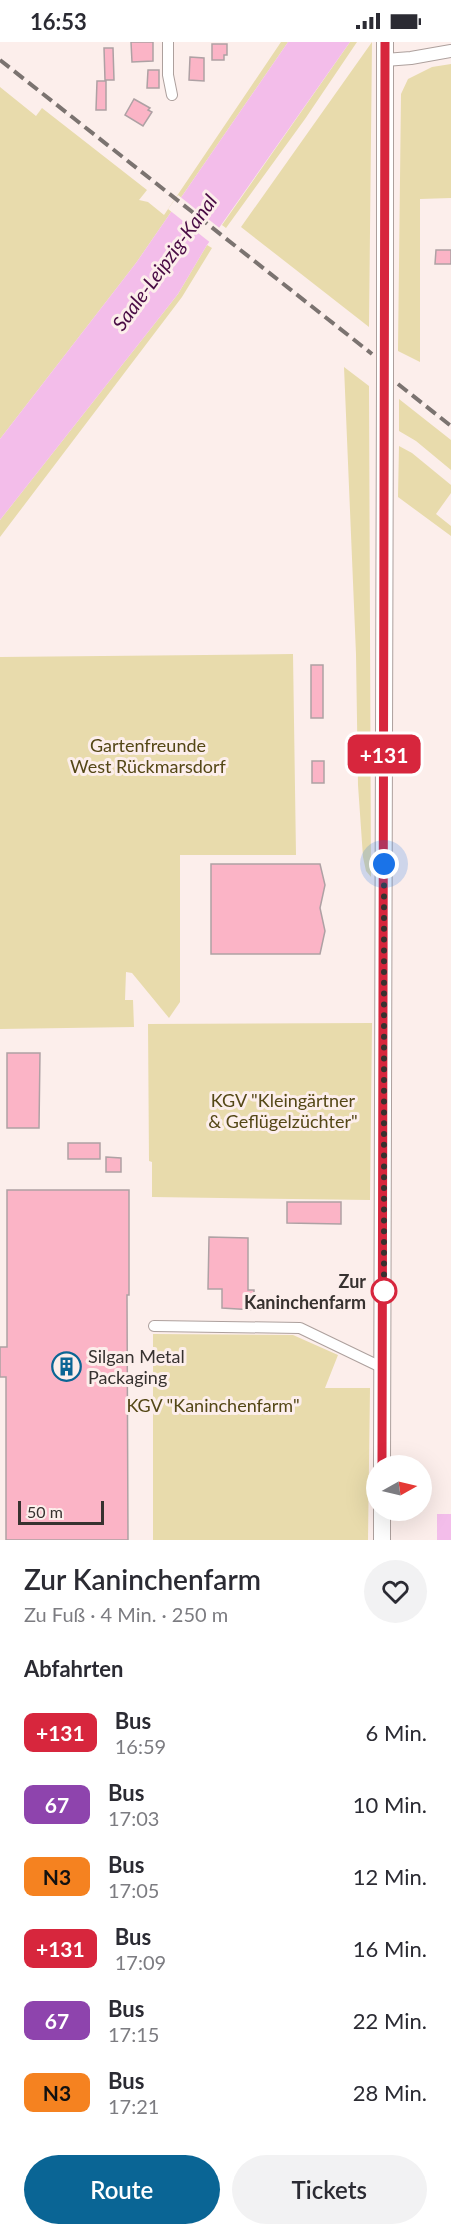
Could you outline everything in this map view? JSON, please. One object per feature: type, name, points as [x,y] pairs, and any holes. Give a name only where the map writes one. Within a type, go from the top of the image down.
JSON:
[{"type":"main road","points":[[382,1455],[386,42]]},
{"type":"main road","points":[[382,1521],[382,1540]]},
{"type":"street","points":[[168,42],[168,75],[172,95]]},
{"type":"street","points":[[385,60],[451,51]]},
{"type":"street","points":[[154,1326],[300,1328],[383,1368]]},
{"type":"green space","points":[[281,42],[288,42],[136,263],[0,439],[0,87],[36,116],[42,108],[147,190],[139,200],[148,202],[164,215]]},
{"type":"green space","points":[[350,42],[357,42],[305,119],[226,228],[222,225]]},
{"type":"green space","points":[[372,42],[369,327],[241,227]]},
{"type":"green space","points":[[451,64],[451,198],[420,199],[420,362],[398,351],[401,94],[408,79],[432,67]]},
{"type":"green space","points":[[207,245],[212,248],[182,297],[0,537],[0,520],[178,294]]},
{"type":"green space","points":[[344,367],[369,386],[371,877],[366,871],[363,857],[358,785],[356,654]]},
{"type":"green space","points":[[399,399],[451,440],[451,470],[416,441],[399,431]]},
{"type":"green space","points":[[399,446],[412,453],[451,485],[451,493],[436,514],[451,526],[451,536],[398,497]]},
{"type":"green space","name":"Gartenfreunde West Rückmarsdorf","points":[[293,654],[296,855],[180,855],[180,1002],[169,1018],[132,973],[126,972],[125,1000],[133,1000],[134,1027],[0,1029],[0,657]]},
{"type":"green space","name":"KGV \"Kleingärtner & Geflügelzüchter\"","points":[[372,1023],[370,1200],[152,1197],[152,1162],[149,1161],[148,1024]]},
{"type":"green space","name":"KGV \"Kaninchenfarm\"","points":[[153,1334],[293,1335],[338,1355],[325,1388],[370,1388],[369,1455],[366,1455],[368,1540],[153,1540]]},
{"type":"water","name":"Saale-Leipzig-Kanal","points":[[288,42],[350,42],[207,245],[178,294],[0,520],[0,439],[136,263]]},
{"type":"water","points":[[437,1514],[451,1514],[451,1540],[437,1540]]},
{"type":"pier","points":[[178,195],[222,230],[212,244],[168,209]]},
{"type":"building","points":[[131,42],[153,42],[153,61],[132,62]]},
{"type":"building","points":[[212,44],[227,44],[227,55],[224,55],[224,60],[212,60]]},
{"type":"building","points":[[104,48],[113,48],[114,80],[105,80]]},
{"type":"building","points":[[190,57],[204,58],[204,81],[189,80]]},
{"type":"building","points":[[148,70],[159,70],[159,88],[147,88]]},
{"type":"building","points":[[97,81],[106,81],[106,110],[96,110]]},
{"type":"building","points":[[134,99],[150,108],[148,110],[152,112],[143,126],[125,115]]},
{"type":"building","points":[[436,250],[451,250],[451,264],[435,264]]},
{"type":"building","points":[[311,665],[323,665],[323,718],[311,718]]},
{"type":"building","points":[[312,761],[324,761],[324,783],[312,783]]},
{"type":"building","points":[[211,864],[320,864],[325,885],[320,908],[325,931],[320,954],[211,954]]},
{"type":"building","points":[[7,1053],[40,1053],[39,1128],[7,1128]]},
{"type":"building","points":[[68,1143],[100,1143],[100,1159],[68,1159]]},
{"type":"building","points":[[106,1157],[121,1158],[121,1172],[106,1172]]},
{"type":"building","name":"Silgan Metal Packaging","points":[[7,1190],[129,1190],[128,1540],[6,1540],[6,1377],[0,1377],[0,1347],[7,1347]]},
{"type":"building","points":[[287,1202],[341,1202],[341,1224],[287,1223]]},
{"type":"building","points":[[209,1237],[248,1238],[248,1290],[254,1290],[254,1310],[222,1308],[222,1289],[208,1289]]},
{"type":"railway","points":[[0,60],[372,354]]},
{"type":"railway","points":[[398,384],[451,426]]},
{"type":"bus line","name":"+131","points":[[382,1455],[385,42]]},
{"type":"place","name":"Zur Kaninchenfarm","points":[[384,1291]]},
{"type":"place","name":"Silgan Metal Packaging","points":[[67,1366]]},
{"type":"route","points":[[384,864],[384,1291]]}]
